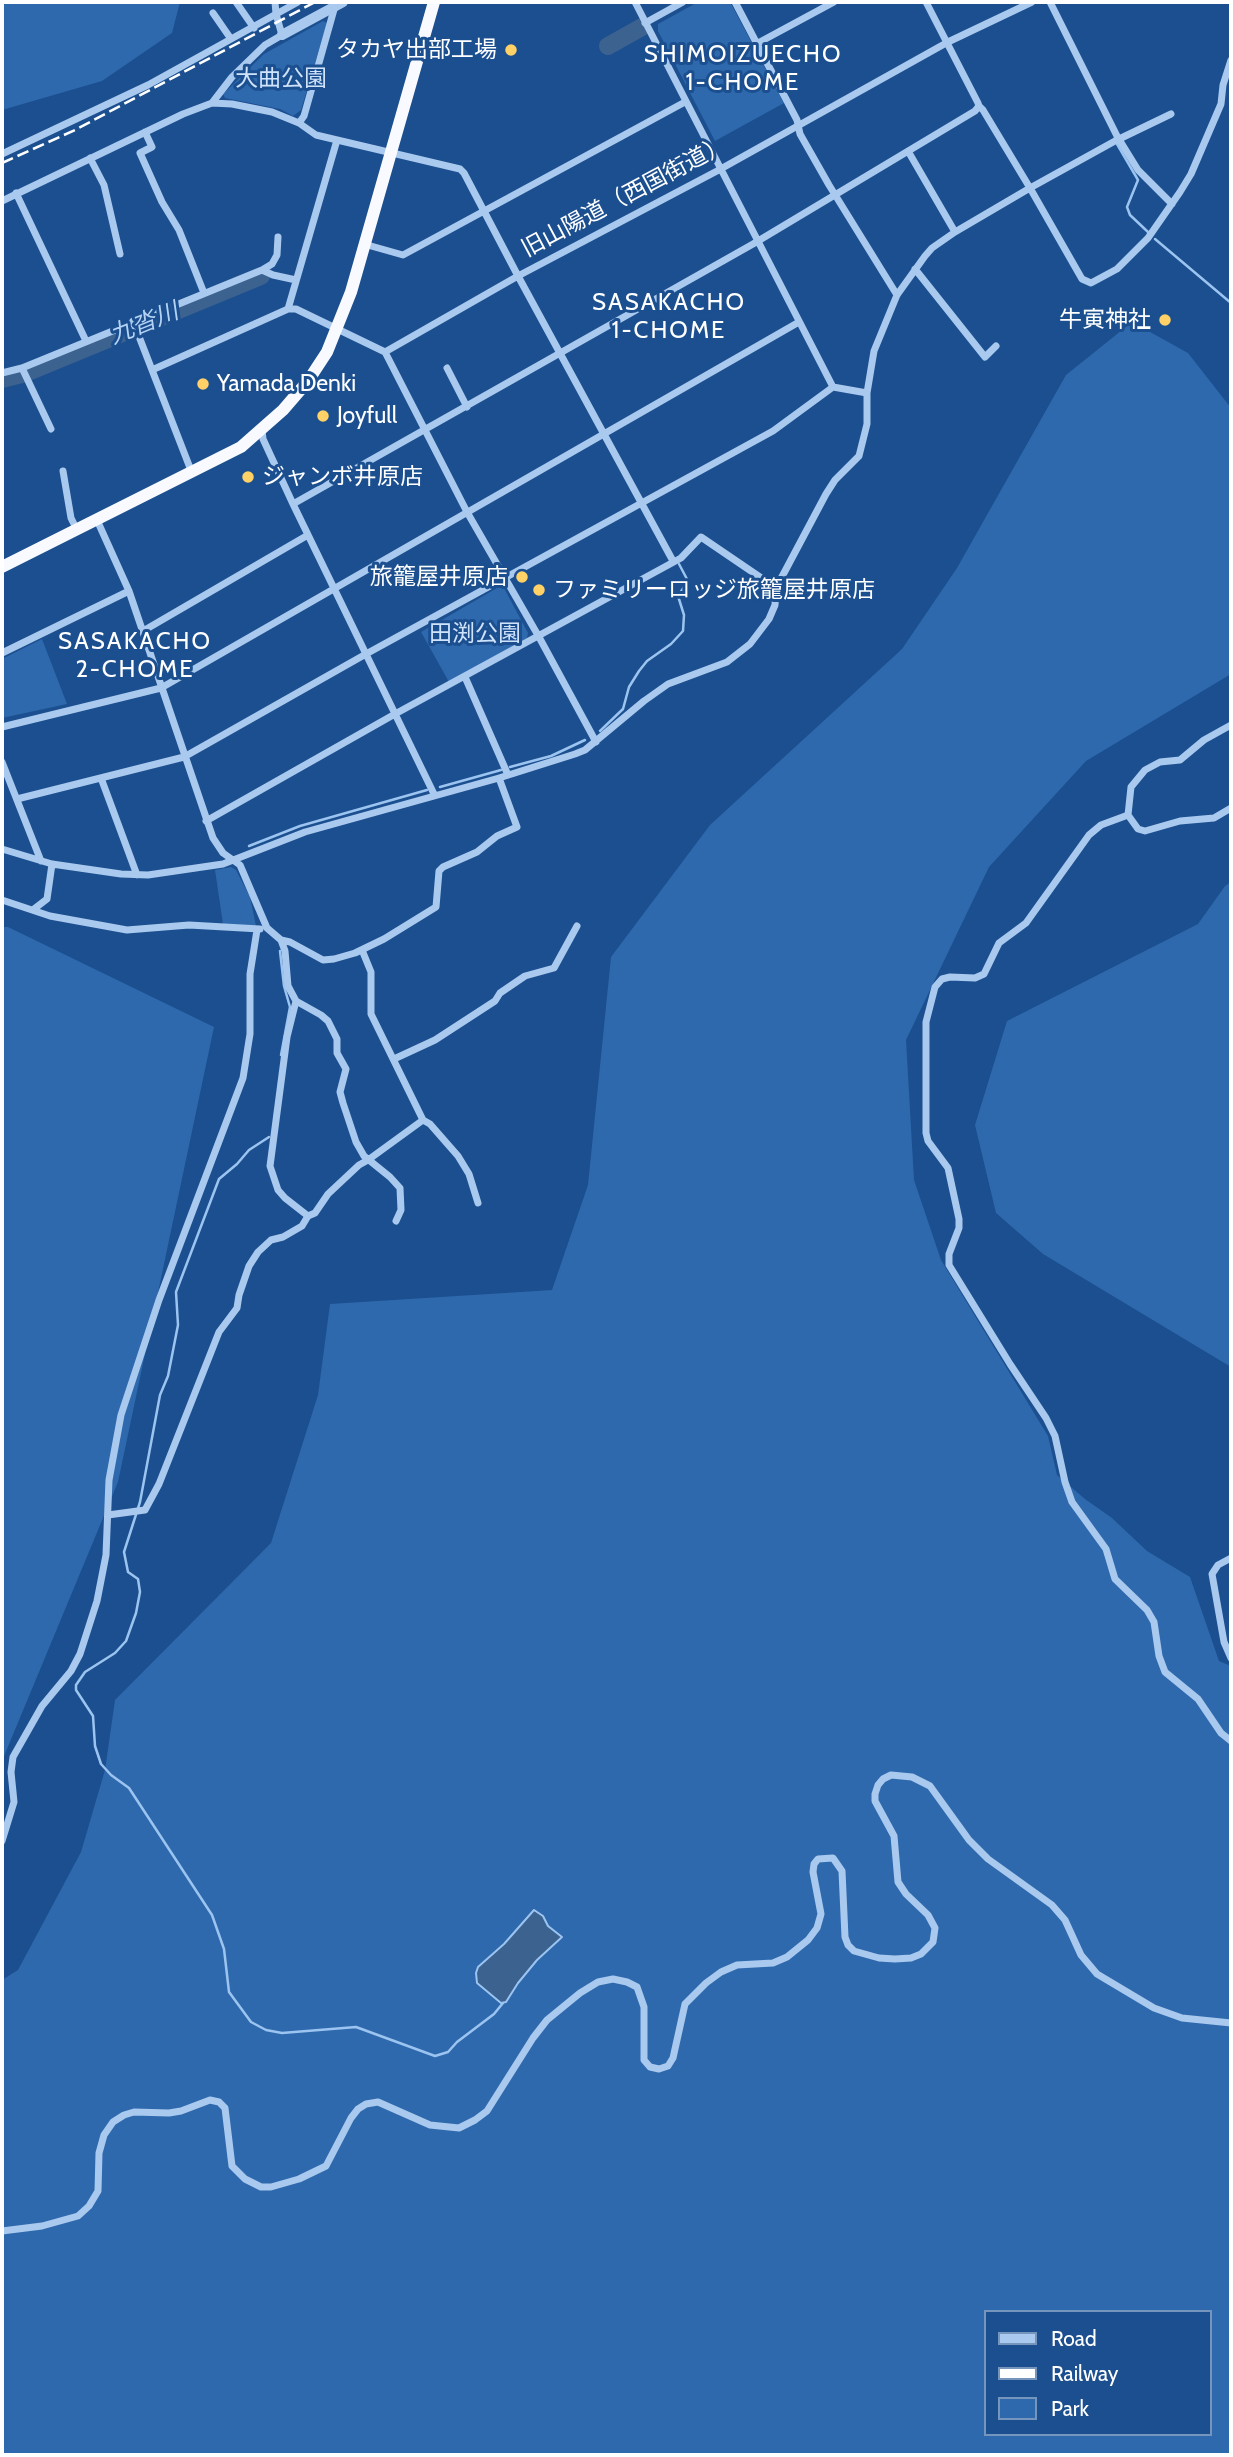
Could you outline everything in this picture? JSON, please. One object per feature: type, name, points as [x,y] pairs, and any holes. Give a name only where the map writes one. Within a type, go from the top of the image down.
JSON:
[{"type":"highway","points":[[2,567],[241,447],[262,430],[307,381],[327,352],[351,292],[431,5]]},
{"type":"street","points":[[236,2],[254,28]]},
{"type":"street","points":[[275,2],[282,35]]},
{"type":"street","points":[[2,154],[125,96],[298,2]]},
{"type":"street","points":[[635,2],[834,387]]},
{"type":"street","points":[[645,23],[683,2]]},
{"type":"street","points":[[735,2],[799,126],[800,134],[897,295]]},
{"type":"street","points":[[758,43],[834,2]]},
{"type":"street","points":[[926,2],[979,106],[1082,279],[1090,283],[1118,269],[1148,238],[1191,174],[1222,104],[1223,85],[1231,60]]},
{"type":"street","name":"旧山陽道（西国街道）","points":[[2,201],[212,103],[249,106],[299,123],[316,135],[460,169],[518,276],[721,169],[948,42],[1032,2]]},
{"type":"street","points":[[1050,2],[1119,140],[1138,170],[1172,204]]},
{"type":"street","points":[[212,103],[232,77],[265,45],[339,4]]},
{"type":"street","points":[[299,123],[304,117],[339,4]]},
{"type":"street","points":[[213,13],[231,39]]},
{"type":"street","points":[[364,244],[403,255],[685,102]]},
{"type":"street","points":[[293,505],[757,242],[975,111],[979,106]]},
{"type":"street","points":[[2,849],[52,864],[137,875],[216,865],[305,832],[575,754],[596,742],[668,684],[713,669],[739,654],[769,619],[775,605],[776,589],[826,494],[835,480],[859,456],[867,424],[867,393],[874,351],[897,295],[915,269],[932,248],[955,232],[1030,188],[1171,114]]},
{"type":"street","points":[[145,132],[152,147],[140,153],[162,202],[179,230],[204,293]]},
{"type":"street","points":[[288,309],[337,140]]},
{"type":"street","points":[[908,151],[955,232]]},
{"type":"street","points":[[90,158],[104,185],[120,254]]},
{"type":"street","points":[[16,193],[86,341]]},
{"type":"street","points":[[2,361],[4,372],[22,368],[86,341],[135,326],[204,293],[262,270],[271,264],[277,255],[278,237]]},
{"type":"street","points":[[915,269],[985,357],[996,346]]},
{"type":"street","points":[[262,270],[296,280]]},
{"type":"street","points":[[385,352],[518,276],[673,561]]},
{"type":"street","points":[[152,370],[288,309],[296,309],[385,352],[467,512],[596,742]]},
{"type":"street","points":[[2,727],[162,688],[799,323]]},
{"type":"street","points":[[135,326],[192,473]]},
{"type":"street","points":[[22,368],[51,429]]},
{"type":"street","points":[[447,368],[467,407]]},
{"type":"street","points":[[17,799],[184,757],[773,431],[834,387],[867,393]]},
{"type":"street","points":[[262,430],[263,439],[293,505],[434,794]]},
{"type":"street","points":[[63,471],[71,518],[77,530]]},
{"type":"street","points":[[97,520],[130,592],[206,821],[223,853],[234,860],[244,872],[267,928],[281,940],[323,960],[334,960],[362,950],[436,907],[437,876],[443,867],[477,852],[496,836],[517,827],[499,778]]},
{"type":"street","points":[[143,631],[308,535]]},
{"type":"street","points":[[206,821],[681,558],[701,537],[776,589]]},
{"type":"street","points":[[2,653],[130,592]]},
{"type":"street","points":[[465,677],[508,775]]},
{"type":"street","points":[[1231,725],[1204,740],[1180,760],[1160,762],[1145,770],[1131,787],[1128,815],[1138,829],[1145,831],[1180,821],[1214,818],[1231,808]]},
{"type":"street","points":[[2,762],[41,861]]},
{"type":"street","points":[[101,778],[137,875]]},
{"type":"street","points":[[1128,815],[1101,825],[1089,835],[1026,923],[999,943],[984,974],[975,978],[950,976],[942,979],[935,987],[926,1022],[926,1133],[928,1141],[948,1168],[959,1219],[959,1228],[949,1254],[949,1265],[1046,1418],[1055,1436],[1072,1502],[1106,1549],[1115,1579],[1147,1611],[1154,1622],[1159,1656],[1165,1672],[1198,1699],[1221,1733],[1231,1741]]},
{"type":"street","points":[[34,909],[47,899],[52,864]]},
{"type":"street","points":[[2,900],[72,921],[127,930],[189,925],[257,930],[267,928]]},
{"type":"street","points":[[394,1059],[435,1040],[495,1001],[500,993],[525,976],[554,968],[577,926]]},
{"type":"street","points":[[2,1841],[14,1802],[11,1772],[13,1757],[42,1706],[62,1683],[80,1654],[106,1555],[109,1480],[121,1415],[159,1300],[243,1078],[250,1034],[250,974],[257,930]]},
{"type":"street","points":[[281,940],[285,951],[288,986],[296,1001],[328,1021],[337,1039],[337,1053],[345,1069],[340,1092],[356,1142],[368,1160],[400,1188],[401,1210],[396,1221]]},
{"type":"street","points":[[362,950],[371,972],[371,1014],[423,1120],[430,1124],[458,1156],[469,1174],[478,1203]]},
{"type":"street","points":[[296,1001],[287,1037],[270,1166],[278,1190],[309,1216]]},
{"type":"street","points":[[108,1515],[145,1510],[159,1484],[219,1332],[237,1308],[249,1266],[258,1252],[271,1240],[283,1237],[302,1226],[337,1185],[359,1165],[423,1120]]},
{"type":"street","points":[[1231,1558],[1218,1565],[1212,1574],[1224,1642],[1231,1658]]},
{"type":"street","points":[[2,2231],[42,2226],[78,2216],[89,2206],[97,2191],[99,2153],[104,2135],[113,2122],[134,2112],[169,2113],[210,2100],[219,2102],[225,2108],[232,2166],[253,2184],[271,2187],[299,2179],[326,2166],[351,2118],[366,2104],[377,2102],[430,2125],[459,2128],[487,2111],[547,2020],[598,1982],[613,1979],[637,1987],[644,2007],[644,2060],[650,2067],[659,2069],[668,2066],[673,2058],[685,2004],[706,1983],[737,1965],[773,1963],[787,1958],[808,1940],[817,1928],[821,1914],[813,1872],[818,1859],[833,1858],[842,1871],[845,1937],[854,1951],[879,1958],[911,1958],[921,1954],[933,1942],[935,1928],[928,1915],[906,1894],[898,1882],[894,1836],[876,1801],[878,1785],[891,1775],[912,1777],[930,1786],[969,1840],[988,1858],[1052,1905],[1065,1920],[1082,1955],[1097,1975],[1154,2008],[1182,2018],[1231,2023]]},
{"type":"green space","points":[[2,2],[180,2],[172,33],[102,81],[2,110]]},
{"type":"green space","points":[[698,2],[730,2],[784,103],[715,141],[658,31],[658,24]]},
{"type":"green space","name":"大曲公園","points":[[323,21],[327,23],[301,110],[293,116],[280,109],[225,98],[223,94],[264,54]]},
{"type":"green space","points":[[1132,322],[1188,353],[1231,408],[1231,674],[1086,761],[989,867],[906,1040],[914,1180],[941,1260],[1048,1436],[1057,1475],[1112,1518],[1147,1551],[1190,1577],[1219,1661],[1231,1666],[1231,2455],[2,2455],[2,1980],[18,1970],[81,1852],[105,1770],[115,1700],[271,1543],[318,1395],[330,1304],[552,1290],[588,1185],[611,957],[710,825],[902,649],[957,568],[1066,375]]},
{"type":"green space","name":"田渕公園","points":[[497,588],[504,588],[528,633],[527,638],[449,682],[421,632]]},
{"type":"green space","points":[[42,639],[67,704],[2,718],[2,659]]},
{"type":"green space","points":[[231,867],[236,870],[250,897],[256,926],[223,924],[215,870]]},
{"type":"green space","points":[[1231,882],[1231,1367],[1043,1254],[996,1213],[975,1125],[1007,1021],[1198,924],[1225,886]]},
{"type":"green space","points":[[2,927],[8,927],[214,1027],[118,1482],[2,1761]]},
{"type":"shaded area","points":[[534,1910],[562,1937],[537,1960],[506,2002],[501,2003],[477,1983],[478,1967],[504,1944]]},
{"type":"waterway","name":"九沓川","points":[[608,46],[642,27]]},
{"type":"waterway","points":[[1117,144],[1138,180],[1127,207],[1130,215],[1148,232]]},
{"type":"waterway","points":[[1155,239],[1231,303]]},
{"type":"waterway","name":"九沓川","points":[[28,372],[261,276]]},
{"type":"waterway","name":"九沓川","points":[[2,379],[22,374]]},
{"type":"waterway","points":[[600,731],[623,709],[629,687],[647,661],[671,644],[683,631],[684,615],[678,596],[688,581],[679,564]]},
{"type":"waterway","points":[[510,767],[551,756],[585,740]]},
{"type":"waterway","points":[[440,787],[501,770]]},
{"type":"waterway","points":[[249,846],[300,826],[427,790]]},
{"type":"waterway","points":[[280,951],[284,986],[290,1007],[281,1055]]},
{"type":"waterway","points":[[269,1137],[249,1150],[219,1179],[176,1292],[178,1325],[168,1376],[160,1395],[140,1502],[124,1552],[128,1572],[138,1579],[140,1592],[136,1613],[126,1641],[115,1653],[85,1672],[76,1685],[76,1690],[93,1716],[95,1746],[101,1764],[129,1788],[212,1915],[224,1949],[229,1992],[251,2022],[266,2030],[282,2033],[356,2027],[435,2056],[448,2052],[494,2014],[503,2003]]},
{"type":"railway","points":[[2,163],[75,130],[315,2]]},
{"type":"place","name":"タカヤ出部工場","points":[[511,50]]},
{"type":"place","name":"牛寅神社","points":[[1165,320]]},
{"type":"place","name":"Yamada Denki","points":[[203,384]]},
{"type":"place","name":"Joyfull","points":[[323,416]]},
{"type":"place","name":"ジャンボ井原店","points":[[248,477]]},
{"type":"place","name":"旅籠屋井原店","points":[[522,577]]},
{"type":"place","name":"ファミリーロッジ旅籠屋井原店","points":[[539,590]]},
{"type":"district","name":"SHIMOIZUECHO 1-CHOME","points":[[743,69]]},
{"type":"district","name":"SASAKACHO 1-CHOME","points":[[669,317]]},
{"type":"district","name":"SASAKACHO 2-CHOME","points":[[135,656]]}]
